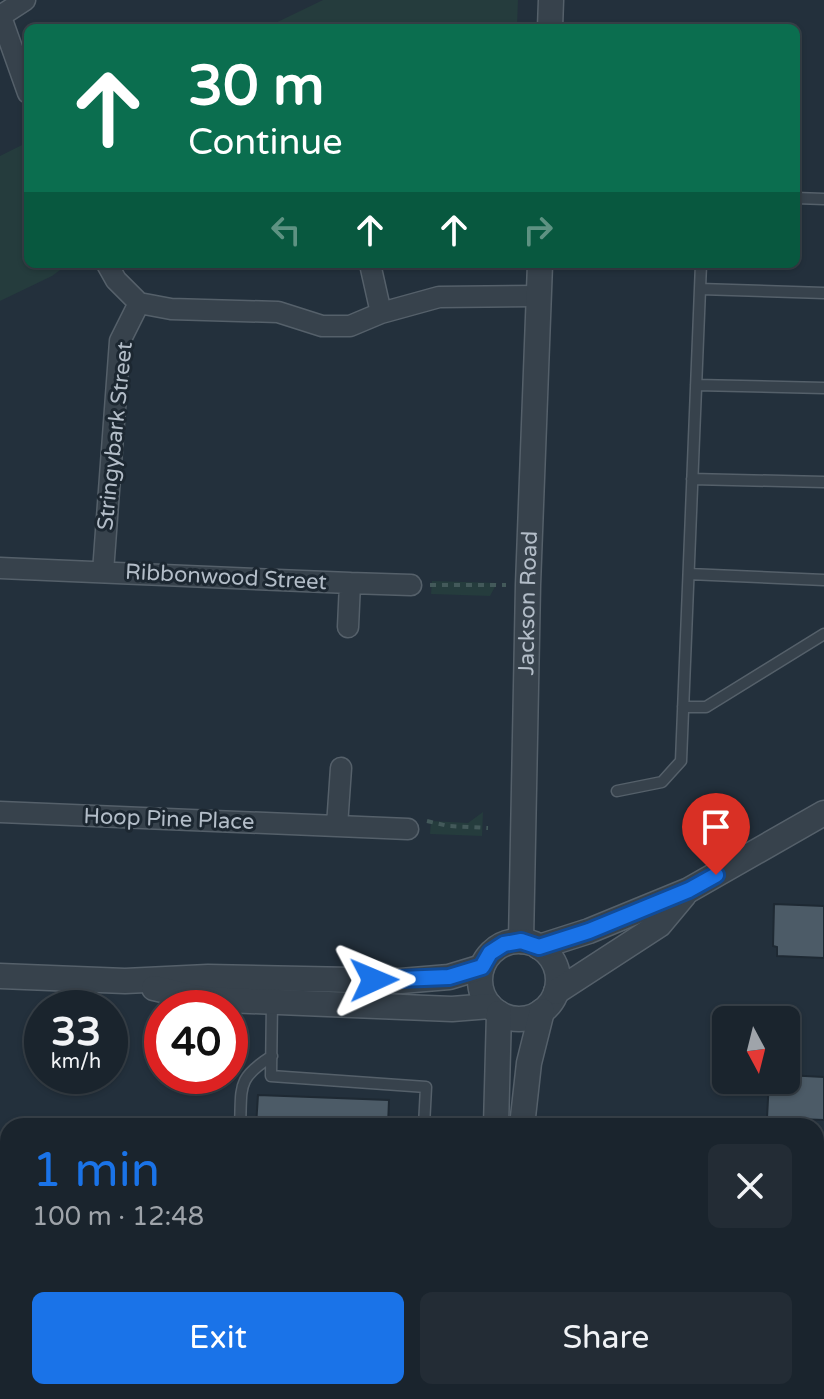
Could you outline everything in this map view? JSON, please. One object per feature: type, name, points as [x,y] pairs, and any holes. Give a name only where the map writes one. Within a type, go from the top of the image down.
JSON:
[{"type":"street","points":[[24,81],[1,14],[25,0]]},
{"type":"street","points":[[550,24],[551,0]]},
{"type":"street","points":[[109,268],[116,280],[139,303],[171,309],[278,312],[322,326],[350,326],[381,313],[439,297],[539,296]]},
{"type":"street","points":[[371,268],[381,313]]},
{"type":"street","name":"Jackson Road","points":[[530,944],[520,869],[540,268]]},
{"type":"street","name":"Stringybark Street","points":[[103,572],[120,341],[139,303]]},
{"type":"street","name":"Ribbonwood Street","points":[[0,568],[411,585]]},
{"type":"street","name":"Ribbonwood Street","points":[[348,627],[350,583]]},
{"type":"street","points":[[337,826],[341,768]]},
{"type":"street","name":"Hoop Pine Place","points":[[0,812],[408,829]]},
{"type":"street","points":[[496,1118],[494,1010],[480,988],[482,967],[490,953],[504,944],[530,944],[589,931],[689,890],[824,813]]},
{"type":"street","points":[[125,981],[202,999],[494,1010],[513,1018],[528,1017],[659,925],[689,890]]},
{"type":"street","points":[[523,1118],[529,1063],[558,979],[549,955],[530,944]]},
{"type":"street","points":[[0,976],[125,981],[208,977],[401,981],[449,977],[482,967]]},
{"type":"lane","points":[[800,198],[824,199]]},
{"type":"lane","points":[[617,791],[662,782],[681,761],[701,268]]},
{"type":"lane","points":[[700,289],[824,293]]},
{"type":"lane","points":[[696,385],[824,388]]},
{"type":"lane","points":[[692,479],[824,482]]},
{"type":"lane","points":[[689,574],[824,580]]},
{"type":"lane","points":[[683,707],[706,707],[824,634]]},
{"type":"lane","points":[[272,1001],[271,1076],[426,1087],[424,1118]]},
{"type":"lane","points":[[240,1118],[245,1076],[272,1056]]},
{"type":"path","points":[[411,585],[528,585]]},
{"type":"path","points":[[408,829],[422,820],[448,826],[488,828]]},
{"type":"green space","points":[[323,0],[518,0],[517,24],[273,24]]},
{"type":"green space","points":[[24,144],[24,268],[63,268],[0,301],[0,156]]},
{"type":"green space","points":[[432,581],[497,583],[490,596],[431,594]]},
{"type":"green space","points":[[483,812],[482,836],[430,834],[431,821],[468,823]]},
{"type":"building","points":[[774,904],[824,906],[824,958],[777,956],[777,947],[773,946]]},
{"type":"building","points":[[800,1076],[824,1077],[824,1118],[767,1118],[768,1094],[800,1094]]},
{"type":"building","points":[[258,1095],[389,1100],[388,1118],[257,1118]]},
{"type":"route","points":[[374,980],[449,977],[482,967],[490,953],[504,944],[521,941],[539,947],[589,931],[689,890],[716,875]]}]
